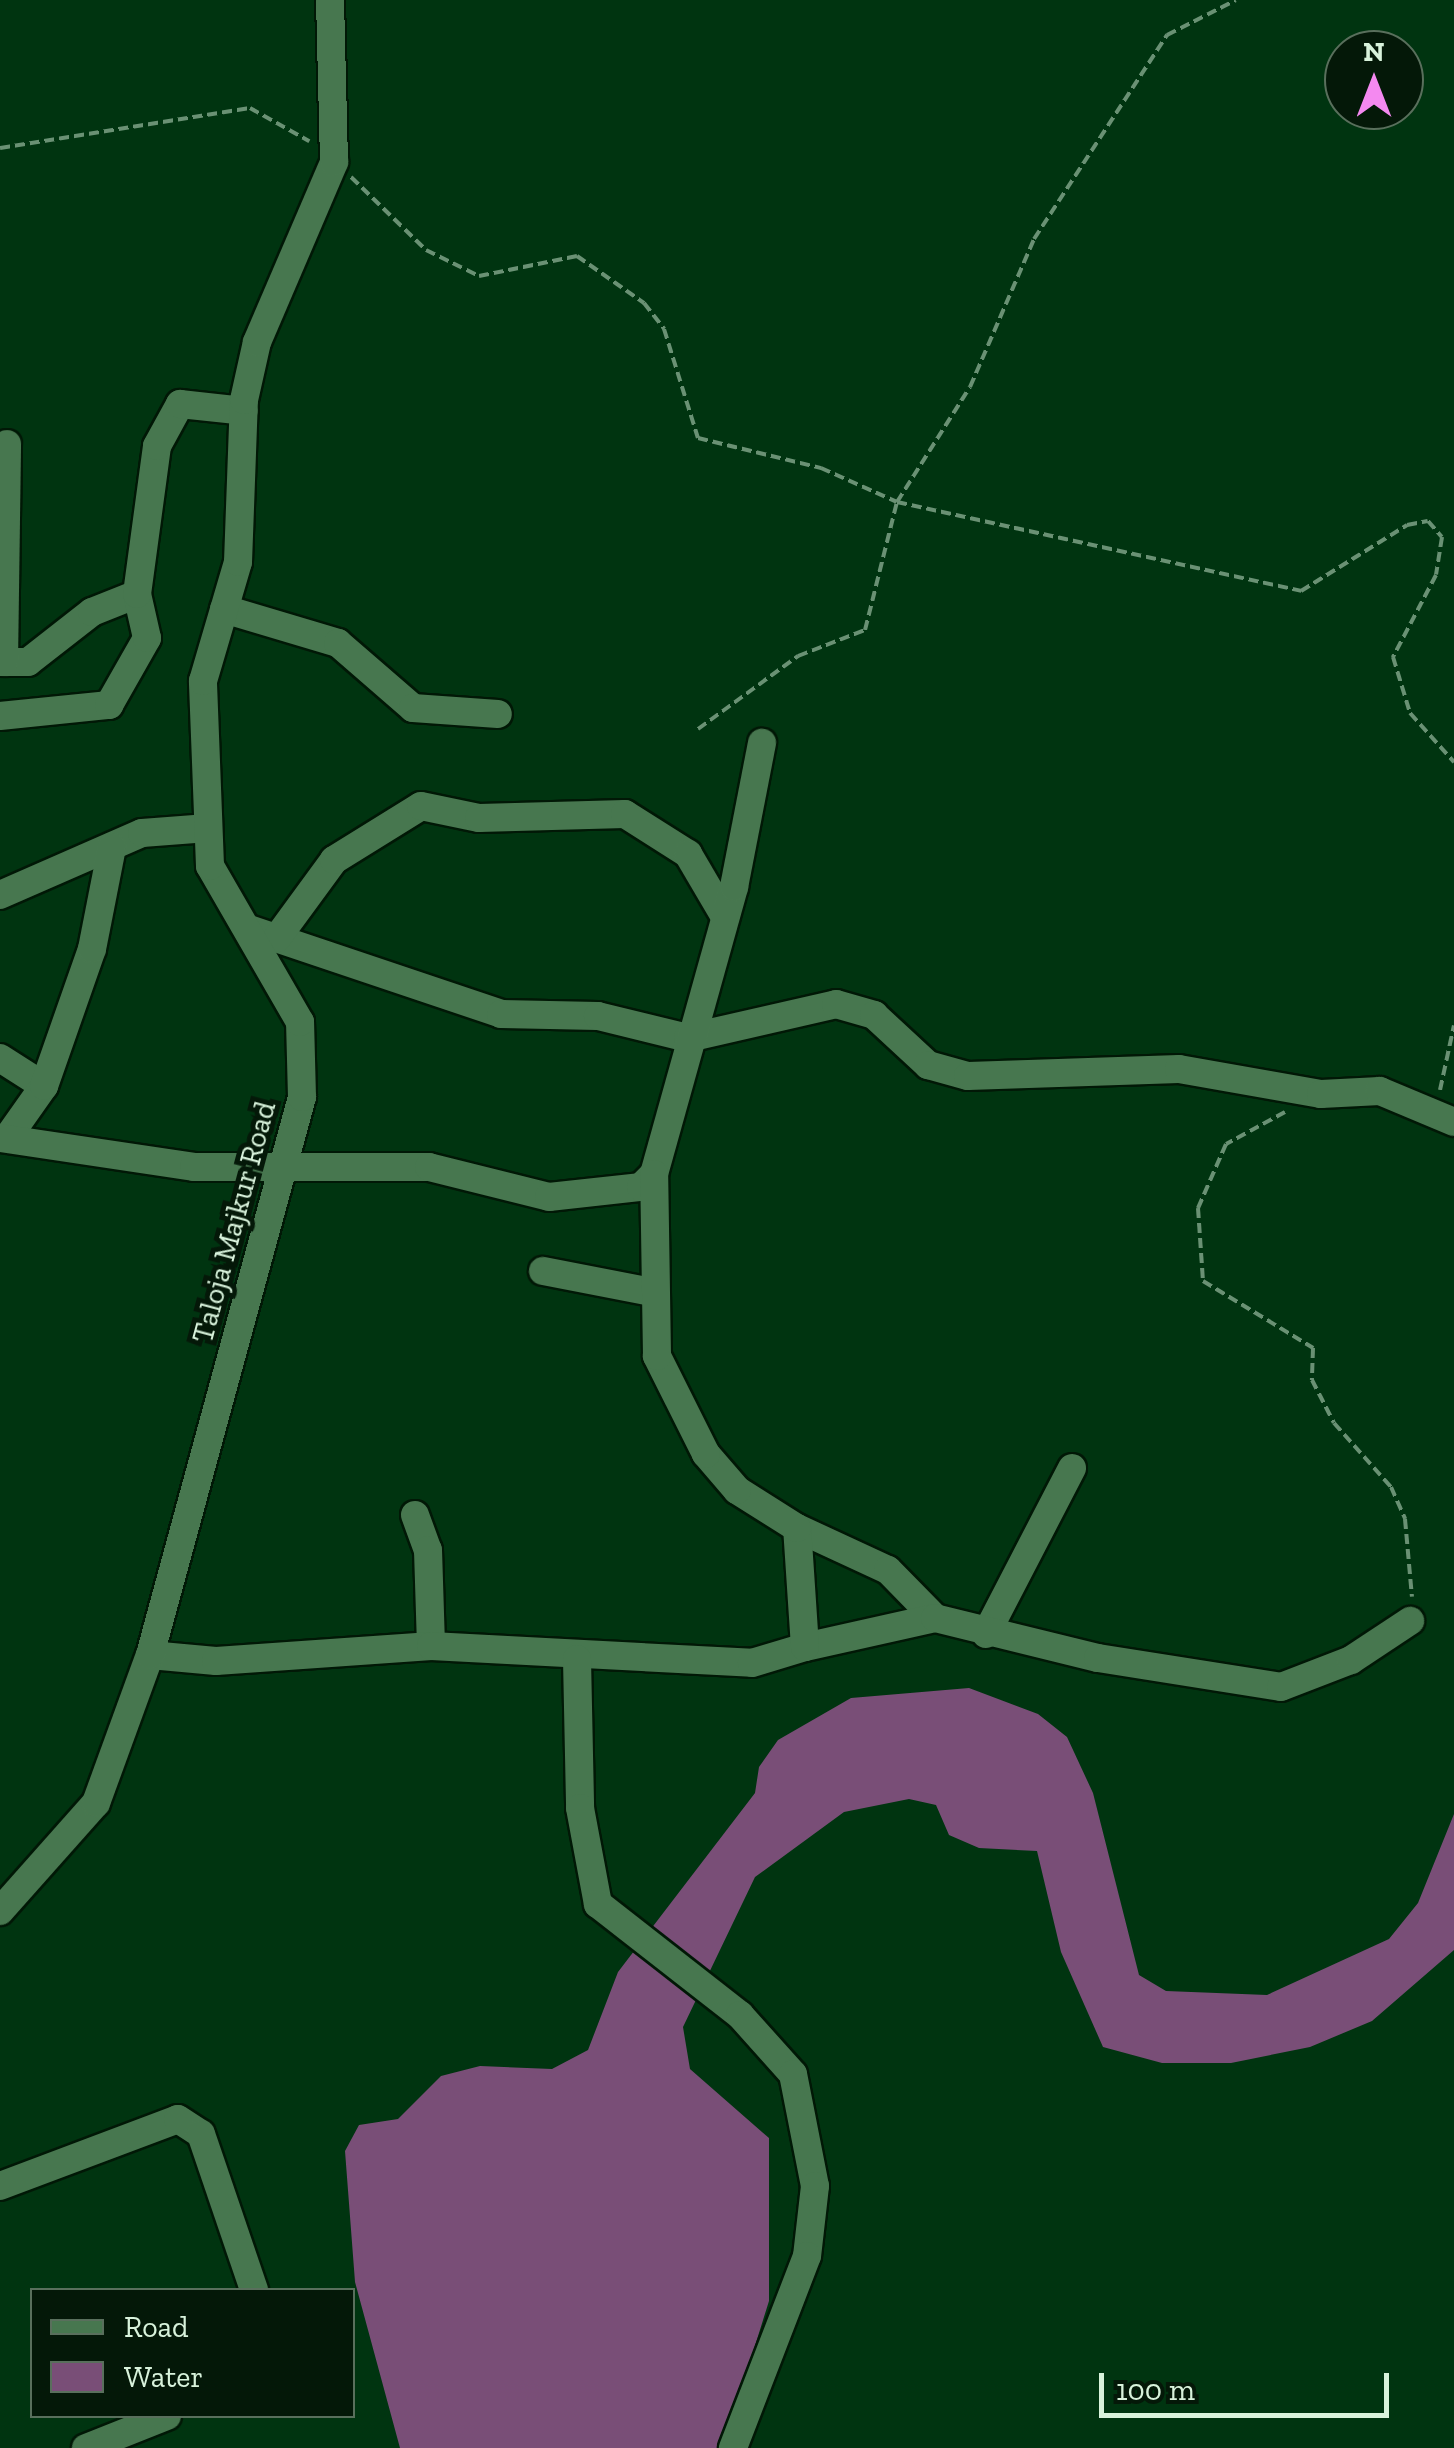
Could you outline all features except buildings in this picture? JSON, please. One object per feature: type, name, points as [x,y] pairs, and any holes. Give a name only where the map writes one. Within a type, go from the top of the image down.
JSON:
[{"type":"street","name":"Taloja Majkur Road","points":[[0,1911],[96,1804],[150,1655],[302,1097],[300,1022],[250,929],[210,866],[203,681],[238,562],[244,411],[281,271],[334,162],[330,0]]},
{"type":"street","points":[[0,716],[110,705],[147,638],[137,594],[157,446],[180,404],[244,411]]},
{"type":"street","points":[[7,444],[2,662],[28,662],[92,612],[137,594]]},
{"type":"street","points":[[224,609],[338,644],[413,708],[498,714]]},
{"type":"street","points":[[762,744],[725,916],[688,1038],[654,1174],[652,1292],[657,1356],[690,1428],[738,1490],[797,1528],[888,1570],[935,1618],[986,1634],[1281,1687],[1351,1660],[1410,1622]]},
{"type":"street","points":[[277,938],[334,860],[421,806],[480,818],[625,814],[688,854],[725,916]]},
{"type":"street","points":[[0,895],[142,833],[208,828]]},
{"type":"street","points":[[112,847],[92,949],[44,1086],[4,1138],[194,1167],[429,1167],[549,1197],[641,1187],[654,1174]]},
{"type":"street","points":[[250,929],[502,1014],[598,1016],[688,1038],[836,1004],[874,1015],[928,1066],[968,1076],[1179,1069],[1322,1094],[1380,1090],[1448,1121]]},
{"type":"street","points":[[0,1058],[44,1086]]},
{"type":"street","points":[[543,1270],[652,1292]]},
{"type":"street","points":[[986,1634],[1072,1468]]},
{"type":"street","points":[[415,1515],[428,1550],[431,1646]]},
{"type":"street","points":[[797,1528],[805,1647]]},
{"type":"street","points":[[150,1655],[216,1661],[431,1646],[577,1659],[752,1663],[935,1618]]},
{"type":"street","points":[[577,1659],[580,1808],[590,1880],[614,1924],[740,2016],[793,2074],[815,2186],[808,2256],[734,2448]]},
{"type":"street","points":[[0,2186],[178,2119],[201,2134],[253,2288]]},
{"type":"street","points":[[86,2448],[161,2418]]},
{"type":"path","points":[[698,729],[798,656],[865,630],[897,502],[970,388],[1034,239],[1167,35],[1236,0]]},
{"type":"path","points":[[0,148],[250,108],[287,120],[426,250],[479,276],[576,256],[633,295],[664,329],[698,438],[821,468],[897,502],[1301,591],[1407,525],[1428,521],[1442,537],[1436,575],[1393,657],[1410,712],[1454,762]]},
{"type":"path","points":[[1448,1121],[1440,1067],[1454,1025]]},
{"type":"path","points":[[1322,1094],[1226,1144],[1193,1243],[1203,1281],[1313,1348],[1312,1380],[1334,1423],[1391,1487],[1405,1518],[1414,1564],[1410,1622]]},
{"type":"water","points":[[969,1688],[1038,1714],[1067,1737],[1093,1793],[1139,1975],[1166,1991],[1267,1995],[1389,1939],[1418,1903],[1454,1814],[1454,1950],[1372,2021],[1310,2047],[1231,2063],[1162,2063],[1103,2047],[1061,1952],[1037,1851],[979,1848],[949,1835],[936,1805],[909,1799],[844,1812],[755,1877],[683,2027],[690,2069],[769,2138],[769,2301],[723,2448],[400,2448],[355,2282],[345,2151],[359,2125],[398,2119],[441,2076],[480,2066],[552,2069],[588,2050],[618,1972],[755,1793],[759,1767],[778,1740],[851,1698]]}]
